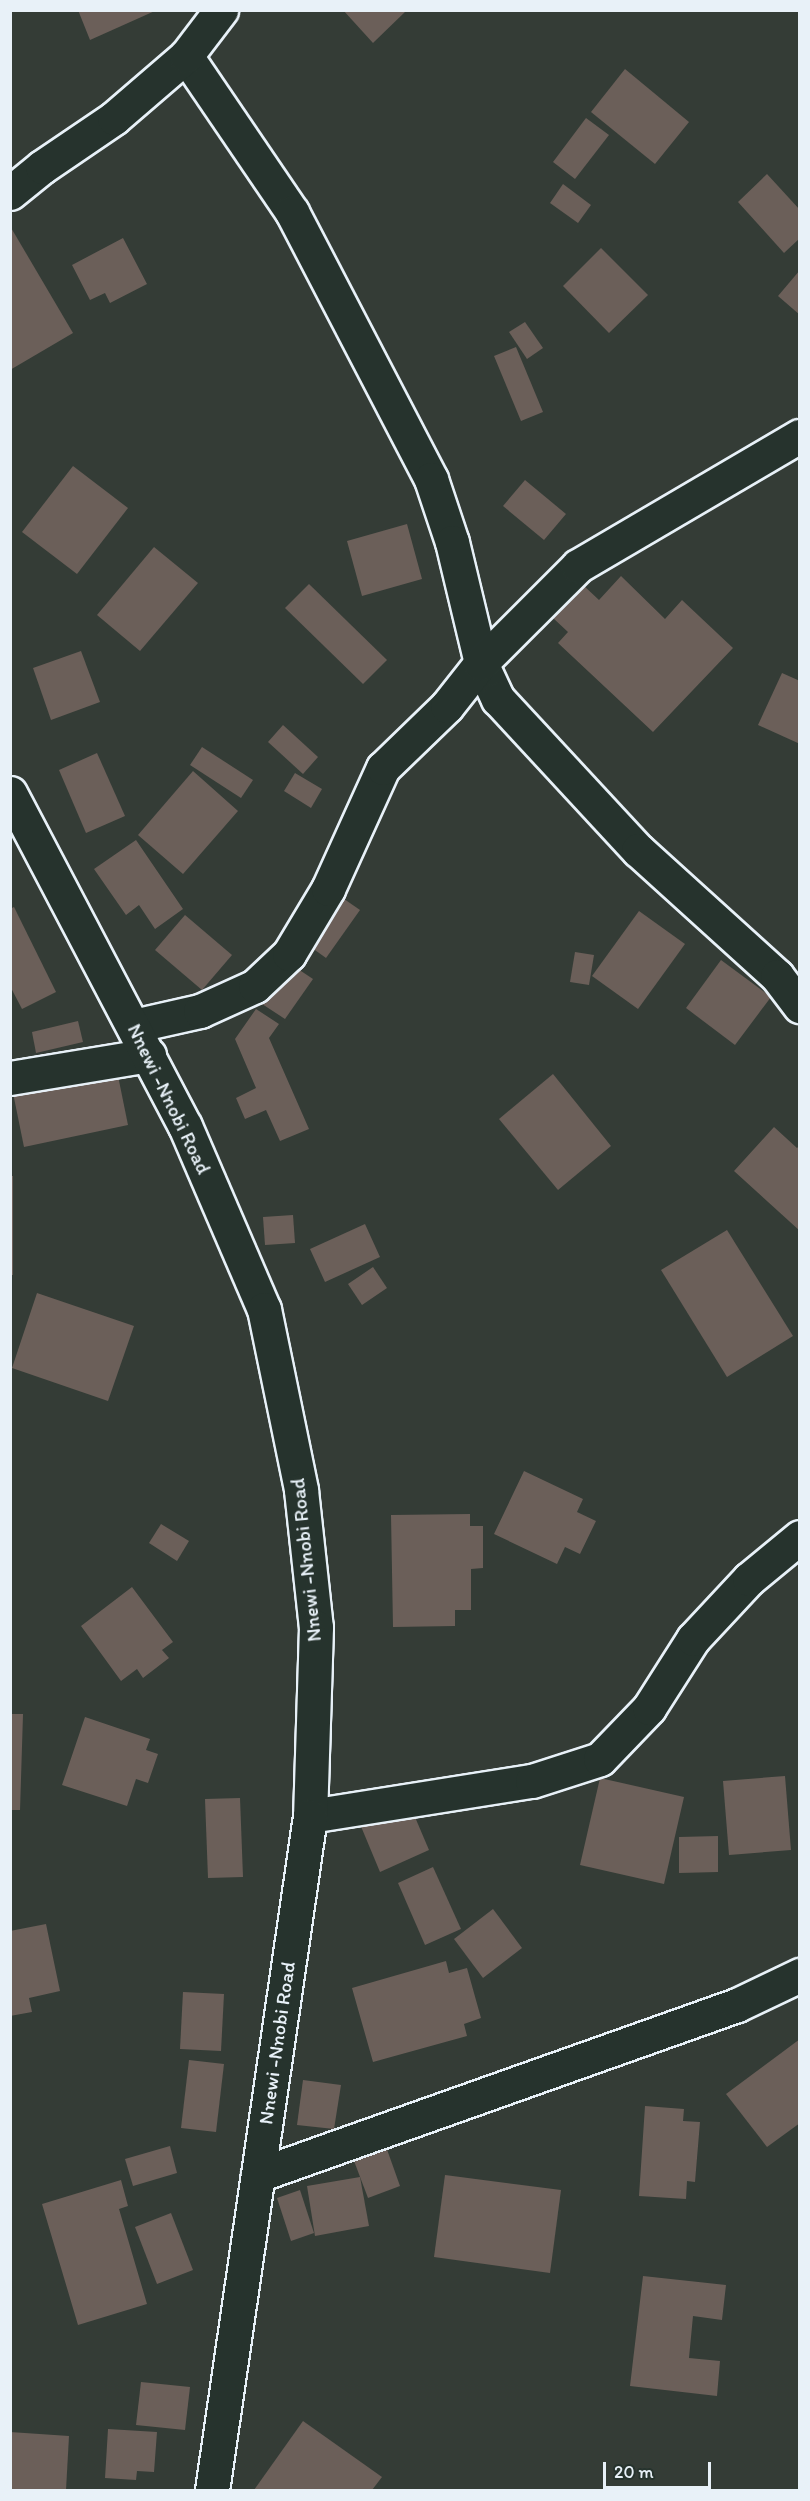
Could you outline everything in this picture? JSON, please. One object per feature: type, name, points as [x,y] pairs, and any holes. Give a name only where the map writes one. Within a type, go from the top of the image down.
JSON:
[{"type":"street","points":[[10,193],[42,167],[114,118],[186,56],[221,10]]},
{"type":"street","points":[[186,56],[292,212],[431,479],[452,542],[481,663],[498,699],[525,731],[638,850],[777,976],[800,1006]]},
{"type":"street","points":[[133,1026],[200,1011],[255,986],[289,954],[328,889],[382,768],[447,705],[481,663],[578,566],[800,436]]},
{"type":"street","name":"Nnewi -Nnobi Road","points":[[10,793],[185,1126],[267,1321],[301,1490],[316,1627],[310,1816],[212,2490]]},
{"type":"street","points":[[10,1078],[149,1055]]},
{"type":"street","points":[[310,1816],[532,1781],[600,1759],[649,1708],[693,1639],[749,1579],[800,1537]]},
{"type":"street","points":[[258,2175],[737,2005],[800,1975]]},
{"type":"building","points":[[78,10],[157,10],[90,40]]},
{"type":"building","points":[[343,10],[407,10],[373,43]]},
{"type":"building","points":[[625,69],[689,122],[655,164],[591,112]]},
{"type":"building","points":[[586,118],[609,135],[575,179],[553,162]]},
{"type":"building","points":[[767,174],[800,210],[800,238],[784,253],[738,202]]},
{"type":"building","points":[[563,184],[591,205],[578,223],[550,203]]},
{"type":"building","points":[[10,226],[73,333],[10,370]]},
{"type":"building","points":[[123,238],[147,284],[110,303],[105,293],[90,300],[72,265]]},
{"type":"building","points":[[601,248],[648,295],[609,333],[563,286]]},
{"type":"building","points":[[800,270],[800,315],[778,296]]},
{"type":"building","points":[[525,322],[543,348],[527,359],[509,332]]},
{"type":"building","points":[[516,347],[543,412],[521,421],[494,356]]},
{"type":"building","points":[[73,466],[128,508],[77,574],[22,532]]},
{"type":"building","points":[[525,480],[566,514],[544,540],[503,506]]},
{"type":"building","points":[[407,524],[422,579],[362,596],[347,541]]},
{"type":"building","points":[[154,547],[198,583],[140,651],[97,615]]},
{"type":"building","points":[[621,576],[665,619],[682,600],[733,648],[653,732],[558,643],[568,632],[553,618],[583,585],[599,600]]},
{"type":"building","points":[[309,584],[387,660],[363,684],[285,608]]},
{"type":"building","points":[[81,651],[100,702],[51,720],[33,668]]},
{"type":"building","points":[[782,673],[800,681],[800,744],[758,725]]},
{"type":"building","points":[[283,725],[318,757],[303,774],[268,742]]},
{"type":"building","points":[[202,747],[253,780],[241,798],[190,765]]},
{"type":"building","points":[[97,753],[125,816],[86,833],[59,770]]},
{"type":"building","points":[[193,771],[238,811],[183,874],[138,835]]},
{"type":"building","points":[[295,773],[322,789],[311,808],[284,791]]},
{"type":"building","points":[[136,840],[183,909],[155,929],[139,905],[126,915],[94,869]]},
{"type":"building","points":[[334,892],[360,910],[326,958],[301,940]]},
{"type":"building","points":[[14,907],[56,992],[22,1009],[10,986],[10,909]]},
{"type":"building","points":[[639,911],[685,944],[638,1009],[592,976]]},
{"type":"building","points":[[185,915],[232,955],[202,990],[155,950]]},
{"type":"building","points":[[575,952],[594,955],[589,985],[570,982]]},
{"type":"building","points":[[721,960],[771,997],[735,1045],[686,1008]]},
{"type":"building","points":[[286,961],[313,979],[285,1019],[259,1002]]},
{"type":"building","points":[[256,1009],[279,1024],[269,1038],[309,1129],[280,1141],[266,1110],[245,1119],[236,1098],[256,1088],[235,1039]]},
{"type":"building","points":[[78,1021],[83,1042],[36,1053],[32,1032]]},
{"type":"building","points":[[116,1066],[128,1125],[24,1147],[12,1088]]},
{"type":"building","points":[[553,1074],[611,1146],[558,1190],[499,1119]]},
{"type":"building","points":[[774,1127],[797,1148],[800,1145],[800,1231],[734,1171]]},
{"type":"building","points":[[10,1176],[13,1176],[13,1275],[10,1275]]},
{"type":"building","points":[[293,1215],[295,1243],[265,1245],[263,1217]]},
{"type":"building","points":[[365,1224],[380,1257],[325,1282],[310,1249]]},
{"type":"building","points":[[727,1230],[793,1336],[727,1377],[661,1270]]},
{"type":"building","points":[[373,1267],[387,1288],[362,1305],[348,1284]]},
{"type":"building","points":[[37,1293],[134,1326],[108,1401],[12,1368]]},
{"type":"building","points":[[524,1471],[583,1499],[577,1512],[596,1521],[580,1554],[565,1547],[557,1564],[494,1534]]},
{"type":"building","points":[[470,1514],[470,1526],[483,1526],[483,1568],[471,1569],[471,1610],[455,1610],[455,1626],[393,1627],[391,1515]]},
{"type":"building","points":[[161,1524],[189,1541],[177,1561],[149,1543]]},
{"type":"building","points":[[132,1587],[173,1642],[162,1650],[169,1658],[143,1678],[137,1669],[121,1681],[81,1626]]},
{"type":"building","points":[[10,1714],[23,1714],[20,1810],[10,1810]]},
{"type":"building","points":[[85,1717],[150,1739],[146,1750],[158,1754],[148,1783],[136,1779],[127,1806],[62,1785]]},
{"type":"building","points":[[785,1776],[791,1850],[729,1855],[723,1781]]},
{"type":"building","points":[[600,1778],[684,1797],[664,1884],[580,1865]]},
{"type":"building","points":[[240,1798],[243,1877],[208,1878],[205,1799]]},
{"type":"building","points":[[409,1803],[429,1850],[380,1872],[360,1824]]},
{"type":"building","points":[[718,1836],[718,1872],[679,1873],[679,1837]]},
{"type":"building","points":[[433,1867],[461,1929],[425,1945],[398,1883]]},
{"type":"building","points":[[493,1909],[522,1948],[483,1978],[454,1939]]},
{"type":"building","points":[[46,1924],[60,1991],[29,1998],[32,2012],[10,2016],[10,1931]]},
{"type":"building","points":[[446,1961],[449,1973],[467,1968],[481,2018],[464,2024],[467,2036],[373,2062],[352,1988]]},
{"type":"building","points":[[183,1992],[224,1994],[221,2051],[180,2049]]},
{"type":"building","points":[[800,2039],[800,2123],[767,2147],[726,2094]]},
{"type":"building","points":[[189,2060],[224,2064],[216,2132],[181,2128]]},
{"type":"building","points":[[303,2080],[341,2085],[334,2129],[297,2125]]},
{"type":"building","points":[[645,2106],[684,2109],[683,2121],[700,2122],[695,2182],[687,2181],[686,2199],[639,2196]]},
{"type":"building","points":[[384,2141],[400,2186],[368,2198],[351,2153]]},
{"type":"building","points":[[170,2146],[177,2173],[133,2186],[125,2159]]},
{"type":"building","points":[[445,2175],[561,2190],[550,2273],[434,2257]]},
{"type":"building","points":[[360,2177],[369,2226],[315,2236],[307,2186]]},
{"type":"building","points":[[121,2180],[128,2206],[119,2209],[147,2304],[78,2325],[42,2204]]},
{"type":"building","points":[[300,2190],[314,2233],[291,2241],[277,2198]]},
{"type":"building","points":[[171,2213],[193,2270],[157,2284],[135,2227]]},
{"type":"building","points":[[643,2276],[726,2285],[722,2320],[693,2316],[689,2358],[720,2361],[717,2396],[630,2386]]},
{"type":"building","points":[[141,2382],[190,2387],[185,2430],[136,2425]]},
{"type":"building","points":[[303,2421],[382,2477],[372,2490],[254,2490]]},
{"type":"building","points":[[108,2429],[157,2432],[154,2472],[137,2471],[136,2480],[105,2478]]},
{"type":"building","points":[[10,2432],[69,2436],[66,2490],[10,2490]]}]
